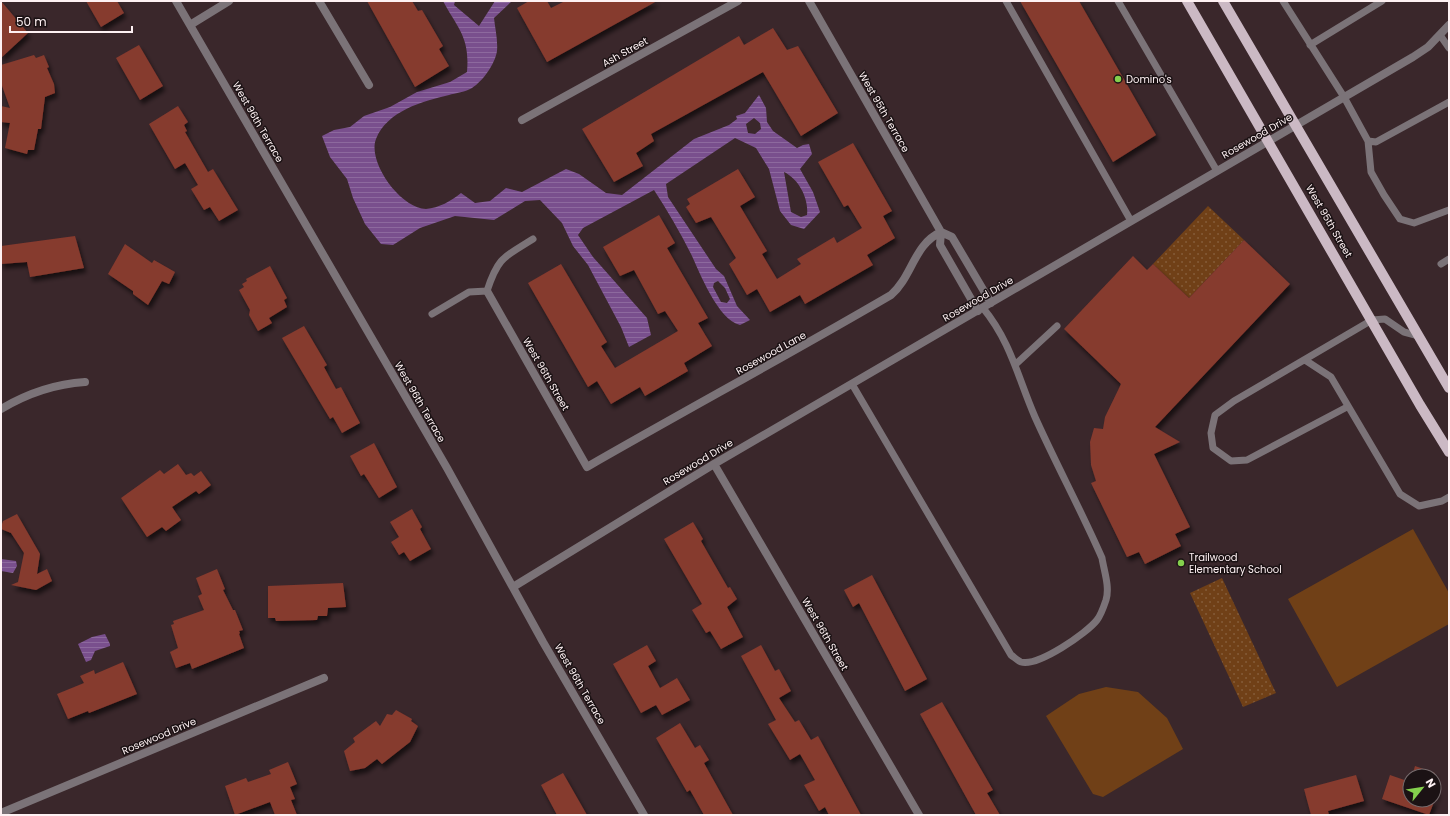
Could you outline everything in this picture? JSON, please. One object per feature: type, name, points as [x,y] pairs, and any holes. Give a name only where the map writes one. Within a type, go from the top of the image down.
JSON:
[{"type":"main road","name":"West 95th Street","points":[[1187,1],[1449,452]]},
{"type":"main road","name":"West 95th Street","points":[[1223,1],[1449,388]]},
{"type":"street","name":"West 96th Terrace","points":[[176,1],[447,468],[644,815]]},
{"type":"street","points":[[190,25],[229,1]]},
{"type":"street","points":[[319,1],[369,85]]},
{"type":"street","name":"Ash Street","points":[[522,120],[738,1]]},
{"type":"street","name":"West 95th Terrace","points":[[809,1],[941,232],[940,245],[980,309]]},
{"type":"street","name":"Rosewood Drive","points":[[514,588],[714,464],[1413,57],[1428,47],[1449,25]]},
{"type":"street","name":"West 95th Terrace","points":[[941,232],[952,237],[991,303]]},
{"type":"street","name":"Rosewood Lane","points":[[588,468],[691,408],[780,360],[891,295],[898,289],[923,245],[931,237],[941,232]]},
{"type":"street","name":"West 96th Street","points":[[486,290],[588,468]]},
{"type":"street","points":[[1,409],[27,394],[63,384],[85,382]]},
{"type":"street","name":"West 96th Street","points":[[714,464],[919,815]]},
{"type":"street","name":"Rosewood Drive","points":[[1,813],[324,678]]},
{"type":"lane","points":[[1006,1],[1131,221]]},
{"type":"lane","points":[[1118,1],[1217,171]]},
{"type":"lane","points":[[1283,1],[1344,97],[1368,140],[1371,172],[1384,196],[1400,219],[1414,224],[1449,210]]},
{"type":"lane","points":[[1310,45],[1382,1]]},
{"type":"lane","points":[[1440,34],[1449,48]]},
{"type":"lane","points":[[1368,140],[1376,142],[1449,102]]},
{"type":"lane","points":[[432,314],[469,292],[486,290],[492,274],[502,258],[534,239]]},
{"type":"lane","points":[[1441,264],[1449,259]]},
{"type":"lane","points":[[852,384],[1011,655],[1021,662],[1032,662],[1043,658],[1087,630],[1098,619],[1106,600],[1107,583],[1102,558],[1035,416],[1016,364],[995,322],[980,309]]},
{"type":"lane","points":[[1347,407],[1247,460],[1231,461],[1213,448],[1211,433],[1215,416],[1234,401],[1372,320],[1385,319],[1404,332],[1419,336]]},
{"type":"lane","points":[[1016,364],[1057,326]]},
{"type":"lane","points":[[1305,360],[1331,377],[1347,407],[1400,494],[1419,506],[1442,501],[1449,497]]},
{"type":"shaded area","points":[[443,1],[455,1],[454,5],[479,26],[495,1],[512,1],[494,18],[497,38],[496,56],[488,72],[476,85],[467,90],[417,104],[397,114],[381,129],[376,139],[376,160],[388,183],[397,193],[416,207],[426,209],[440,206],[461,193],[475,203],[490,201],[506,188],[522,192],[566,169],[579,174],[606,193],[622,195],[694,139],[729,125],[737,119],[736,116],[745,113],[759,95],[766,108],[767,122],[773,131],[797,148],[809,144],[812,154],[800,169],[813,192],[820,212],[804,229],[791,225],[780,211],[769,169],[756,148],[735,138],[666,184],[668,197],[716,269],[724,276],[737,306],[750,320],[740,325],[732,321],[717,305],[669,213],[654,190],[583,228],[578,235],[593,257],[647,318],[651,335],[629,347],[621,327],[588,265],[573,246],[562,223],[540,200],[525,201],[494,220],[455,216],[420,228],[393,245],[381,244],[365,224],[353,198],[347,179],[330,157],[322,136],[334,130],[350,127],[364,116],[390,107],[417,92],[450,82],[467,72],[467,50],[465,42]],"holes":[[[754,118],[760,123],[761,129],[755,134],[748,133],[746,124]],[[784,172],[794,179],[805,196],[807,215],[801,217],[791,212]],[[718,281],[725,288],[730,299],[727,303],[721,302],[713,287],[714,283]]]},
{"type":"shaded area","points":[[1208,206],[1244,240],[1189,298],[1153,264]]},
{"type":"shaded area","points":[[1413,529],[1449,593],[1449,624],[1337,687],[1288,599]]},
{"type":"shaded area","points":[[1,559],[16,561],[17,566],[13,573],[1,571]]},
{"type":"shaded area","points":[[1222,578],[1276,693],[1243,707],[1190,593]]},
{"type":"shaded area","points":[[105,634],[110,646],[95,651],[91,660],[86,662],[78,644],[92,637]]},
{"type":"shaded area","points":[[1106,687],[1138,692],[1167,718],[1183,749],[1103,797],[1093,794],[1046,716],[1079,694]]},
{"type":"building","points":[[1,1],[28,33],[1,58]]},
{"type":"building","points":[[86,1],[117,1],[124,13],[101,27]]},
{"type":"building","points":[[367,1],[412,1],[418,11],[422,10],[443,46],[439,49],[449,66],[415,87]]},
{"type":"building","points":[[529,1],[547,1],[551,8],[565,1],[657,1],[547,62],[517,8]]},
{"type":"building","points":[[1020,1],[1079,1],[1156,135],[1113,162]]},
{"type":"building","points":[[773,28],[787,50],[798,46],[838,113],[801,136],[763,72],[651,134],[654,141],[636,153],[643,166],[614,182],[582,129],[739,36],[744,45]]},
{"type":"building","points":[[139,45],[163,86],[140,100],[116,58]]},
{"type":"building","points":[[34,55],[36,58],[44,55],[49,67],[47,68],[54,84],[55,93],[45,97],[41,129],[38,129],[34,150],[28,150],[27,154],[5,148],[10,123],[1,122],[1,106],[10,108],[1,83],[1,65]]},
{"type":"building","points":[[178,106],[188,122],[184,125],[187,131],[185,132],[208,172],[213,169],[238,210],[219,221],[210,207],[204,210],[191,189],[198,185],[185,163],[175,169],[149,124]]},
{"type":"building","points":[[853,143],[892,211],[883,216],[895,238],[867,255],[873,265],[805,304],[800,295],[770,312],[757,289],[747,295],[729,264],[736,258],[711,217],[696,223],[686,207],[690,204],[687,199],[738,169],[755,197],[740,206],[767,251],[762,254],[777,279],[801,264],[797,259],[834,237],[837,243],[862,228],[848,205],[844,207],[818,162]]},
{"type":"building","points":[[659,215],[675,243],[667,248],[708,318],[698,323],[712,346],[684,363],[688,371],[645,396],[640,387],[611,404],[597,381],[588,387],[528,283],[561,264],[607,342],[601,346],[615,368],[678,331],[665,311],[658,314],[634,270],[620,276],[603,247]]},
{"type":"building","points":[[75,236],[84,268],[30,277],[27,262],[1,264],[1,246]]},
{"type":"building","name":"Trailwood Elementary School","points":[[1244,240],[1290,284],[1155,427],[1180,442],[1154,454],[1190,527],[1175,534],[1181,546],[1145,564],[1139,552],[1127,557],[1091,483],[1096,481],[1091,465],[1090,442],[1094,428],[1103,429],[1105,417],[1121,384],[1064,329],[1133,256],[1147,270],[1153,264],[1189,298]]},
{"type":"building","points":[[125,244],[152,263],[154,260],[175,272],[169,284],[162,281],[148,305],[133,294],[133,291],[108,274]]},
{"type":"building","points":[[270,266],[287,298],[284,300],[287,307],[269,318],[272,323],[258,331],[249,315],[250,310],[239,290],[244,287],[242,284],[247,281],[246,279]]},
{"type":"building","points":[[304,326],[327,365],[324,367],[336,389],[341,387],[360,423],[342,433],[333,417],[330,419],[282,338]]},
{"type":"building","points":[[374,443],[397,487],[379,498],[364,474],[361,476],[350,456]]},
{"type":"building","points":[[178,464],[186,475],[191,473],[194,476],[201,471],[211,485],[199,494],[196,491],[172,507],[181,520],[166,531],[162,527],[147,537],[121,498],[160,470],[164,474]]},
{"type":"building","points":[[412,509],[422,527],[420,529],[431,549],[410,561],[404,552],[399,555],[391,542],[399,537],[390,522]]},
{"type":"building","points":[[17,514],[40,554],[37,574],[47,569],[52,581],[36,590],[11,585],[18,582],[24,553],[11,533],[1,529],[1,527],[3,521]]},
{"type":"building","points":[[693,522],[703,539],[701,541],[728,588],[730,587],[737,599],[727,607],[743,637],[721,649],[710,631],[706,633],[692,610],[702,604],[664,539]]},
{"type":"building","points":[[217,569],[225,589],[223,590],[233,610],[235,610],[243,630],[239,631],[239,634],[244,648],[192,669],[190,663],[176,668],[170,652],[178,648],[171,625],[174,624],[173,621],[204,610],[198,596],[202,594],[196,578]]},
{"type":"building","points":[[872,575],[927,679],[905,691],[859,603],[853,607],[844,590]]},
{"type":"building","points":[[343,583],[346,607],[328,608],[327,616],[318,616],[317,620],[276,621],[275,618],[268,618],[268,586]]},
{"type":"building","points":[[647,645],[656,661],[648,666],[660,688],[677,678],[690,700],[662,715],[656,705],[641,713],[613,664]]},
{"type":"building","points":[[761,645],[775,671],[779,669],[791,691],[779,698],[795,722],[799,720],[811,740],[818,736],[861,815],[829,815],[825,807],[819,811],[804,785],[815,780],[800,754],[790,760],[768,724],[776,720],[741,656]]},
{"type":"building","points":[[123,662],[137,694],[89,713],[88,711],[68,719],[57,694],[84,683],[80,676],[94,670],[95,674]]},
{"type":"building","points":[[942,702],[993,790],[987,793],[1000,815],[976,815],[920,714]]},
{"type":"building","points":[[396,710],[412,719],[411,721],[418,726],[410,742],[382,764],[377,759],[365,768],[350,771],[344,751],[355,742],[353,738],[376,721],[380,726],[387,714],[392,715]]},
{"type":"building","points":[[680,723],[695,748],[700,745],[709,760],[704,763],[733,815],[704,815],[690,790],[687,792],[656,738]]},
{"type":"building","points":[[288,762],[297,784],[290,787],[295,799],[291,800],[297,815],[275,815],[270,802],[235,815],[225,786],[246,778],[248,782],[271,774],[269,770]]},
{"type":"building","points":[[563,773],[587,815],[557,815],[541,785]]},
{"type":"building","points":[[1356,775],[1364,801],[1328,811],[1329,815],[1311,815],[1304,789]]},
{"type":"building","points":[[1390,775],[1402,779],[1402,806],[1382,799]]},
{"type":"building","points":[[1408,808],[1432,808],[1429,815]]},
{"type":"place","name":"Domino's","points":[[1118,79]]},
{"type":"place","name":"Trailwood Elementary School","points":[[1181,563]]}]
